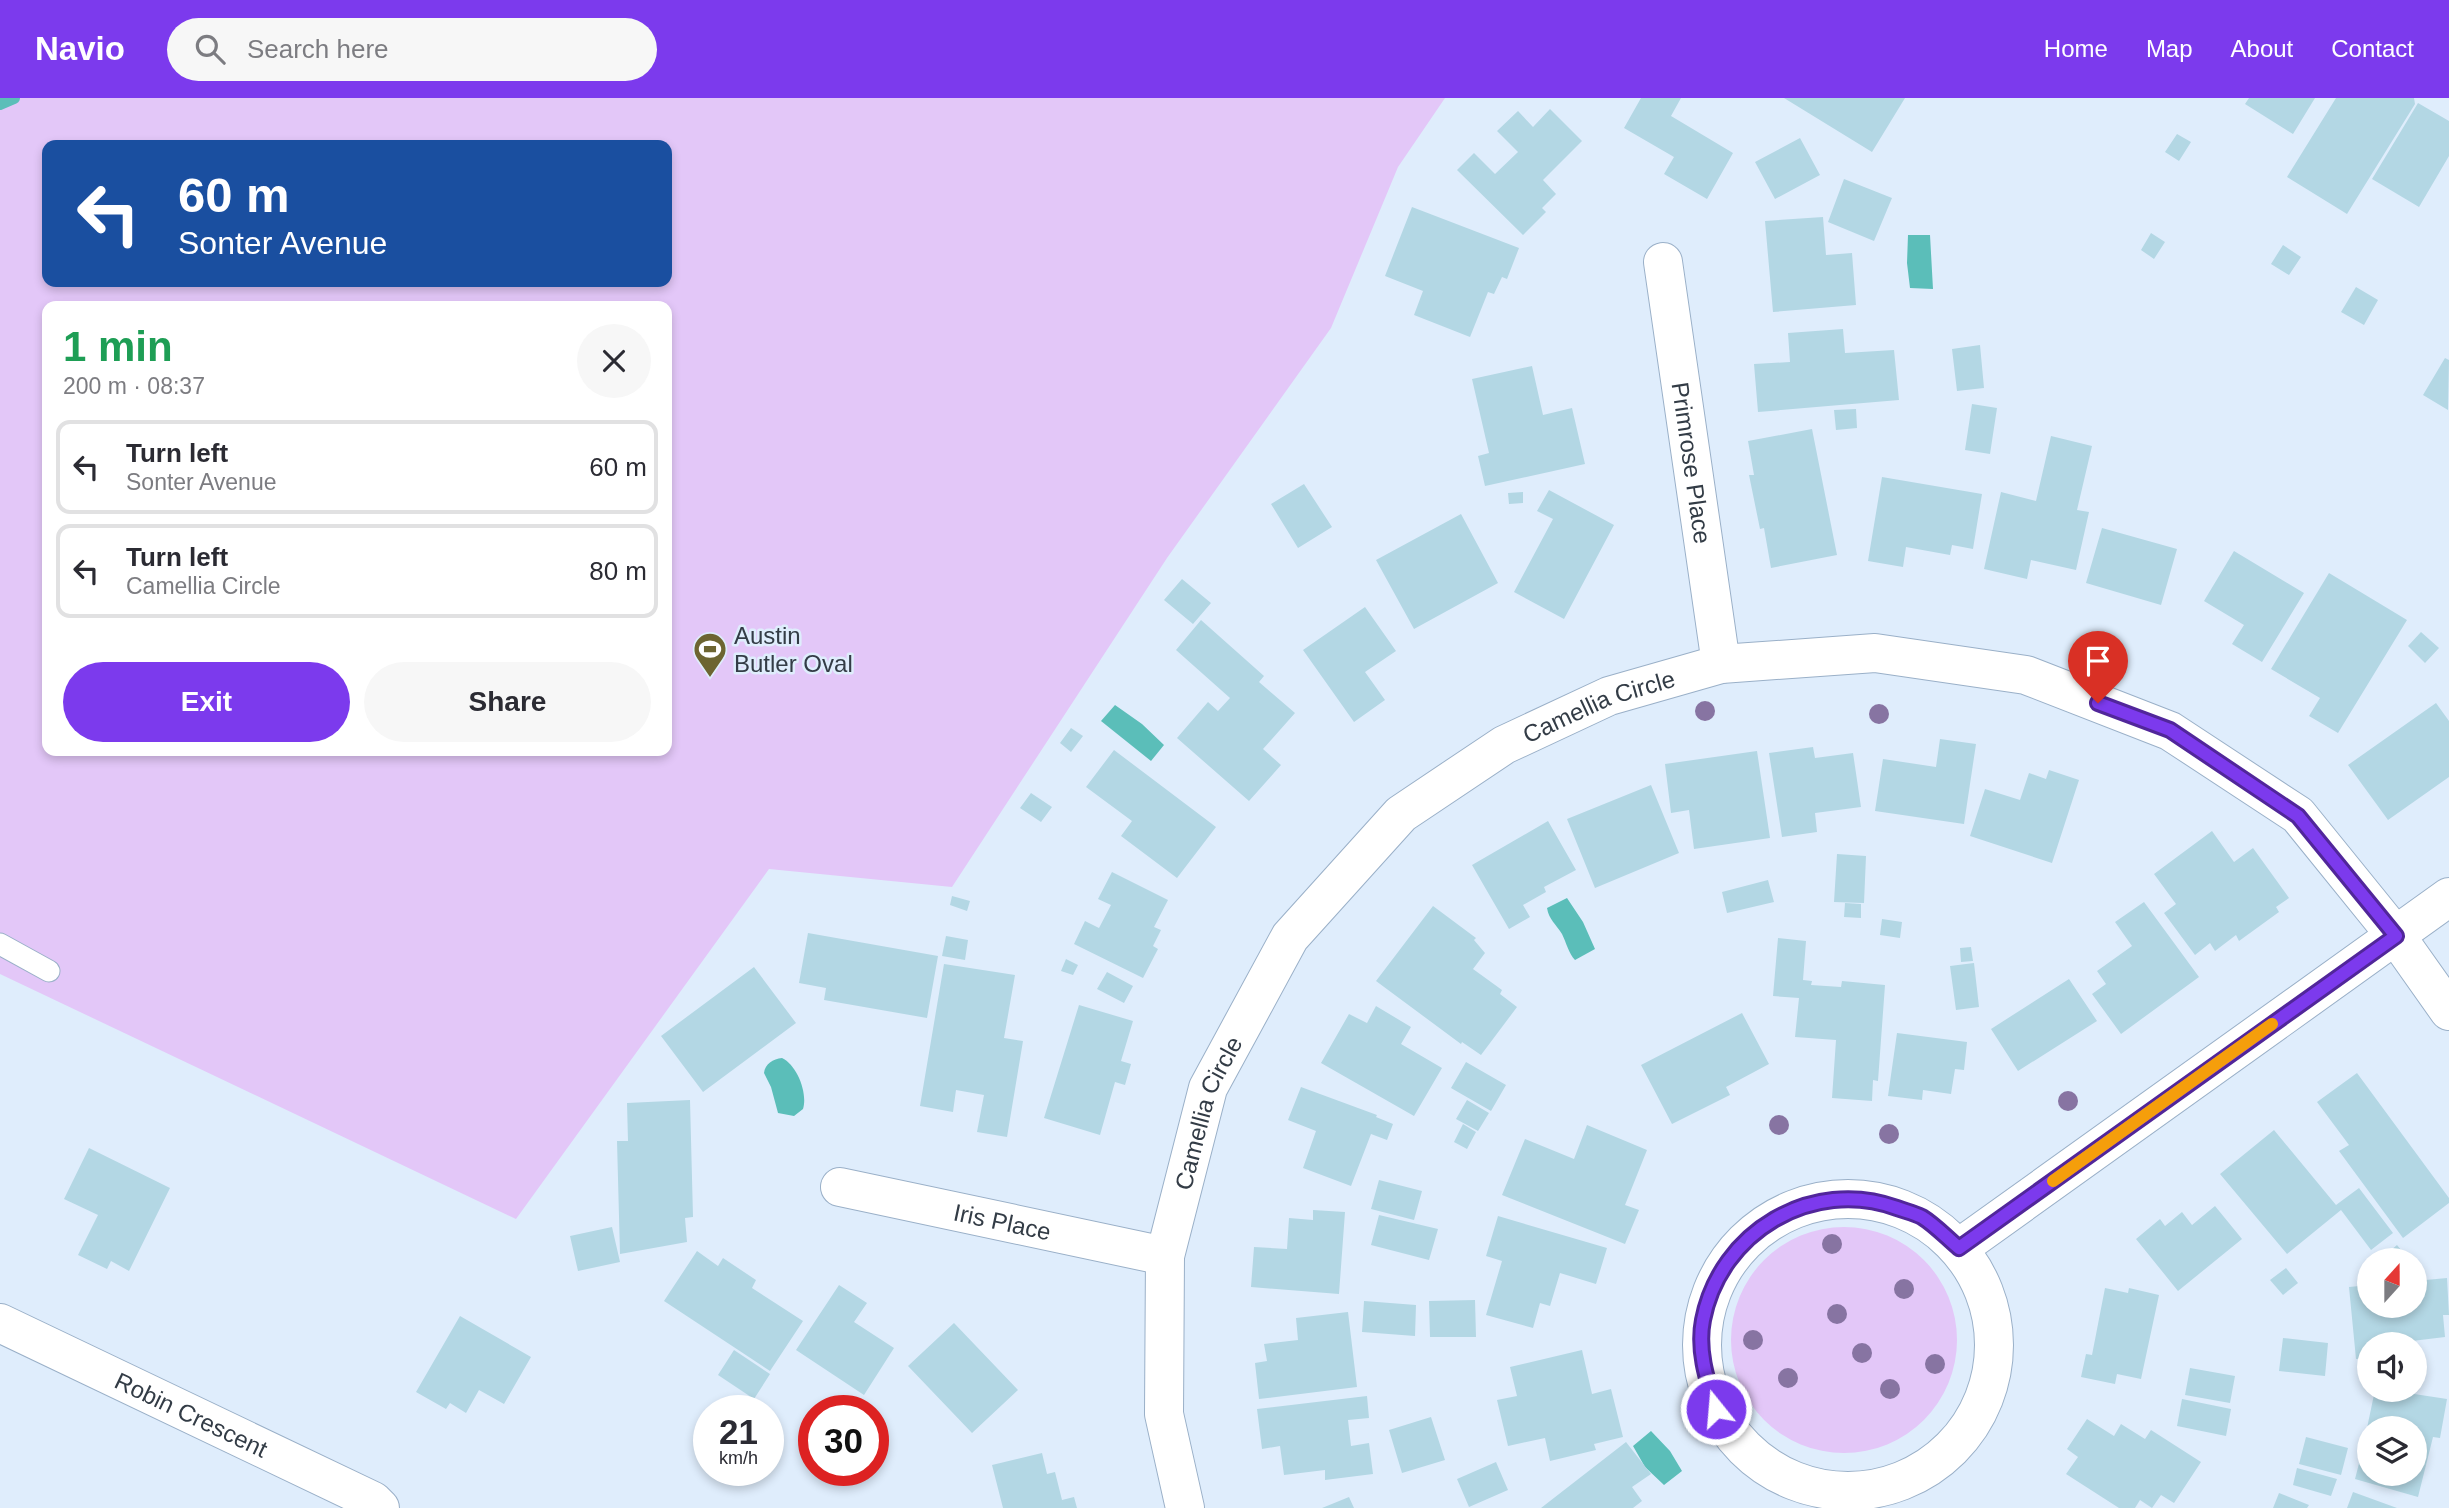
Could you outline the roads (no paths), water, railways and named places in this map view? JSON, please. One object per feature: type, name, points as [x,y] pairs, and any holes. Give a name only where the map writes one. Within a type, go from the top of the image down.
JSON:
[{"type":"street","name":"Primrose Place","points":[[1663,262],[1721,664]]},
{"type":"street","name":"Camellia Circle","points":[[1185,1508],[1164,1414],[1165,1256],[1208,1088],[1290,937],[1401,814],[1504,745],[1609,695],[1721,664],[1875,653],[2026,675],[2170,730],[2298,816],[2396,936],[2449,1012]]},
{"type":"street","points":[[1959,1248],[2449,897]]},
{"type":"street","name":"Iris Place","points":[[840,1187],[1165,1256]]},
{"type":"street","points":[[1828,1199],[1876,1200],[1921,1217],[1959,1248],[1984,1286],[1995,1330],[1993,1376],[1976,1419],[1947,1454],[1908,1479],[1863,1491],[1819,1488],[1777,1473],[1742,1446],[1716,1409],[1703,1365],[1703,1321],[1717,1278],[1747,1237],[1782,1214],[1828,1199]]},
{"type":"street","name":"Robin Crescent","points":[[0,1323],[373,1501],[380,1508]]},
{"type":"lane","points":[[0,944],[49,971]]},
{"type":"waterway","points":[[0,104],[14,98]]},
{"type":"place","name":"Austin Butler Oval","points":[[710,679]]}]
